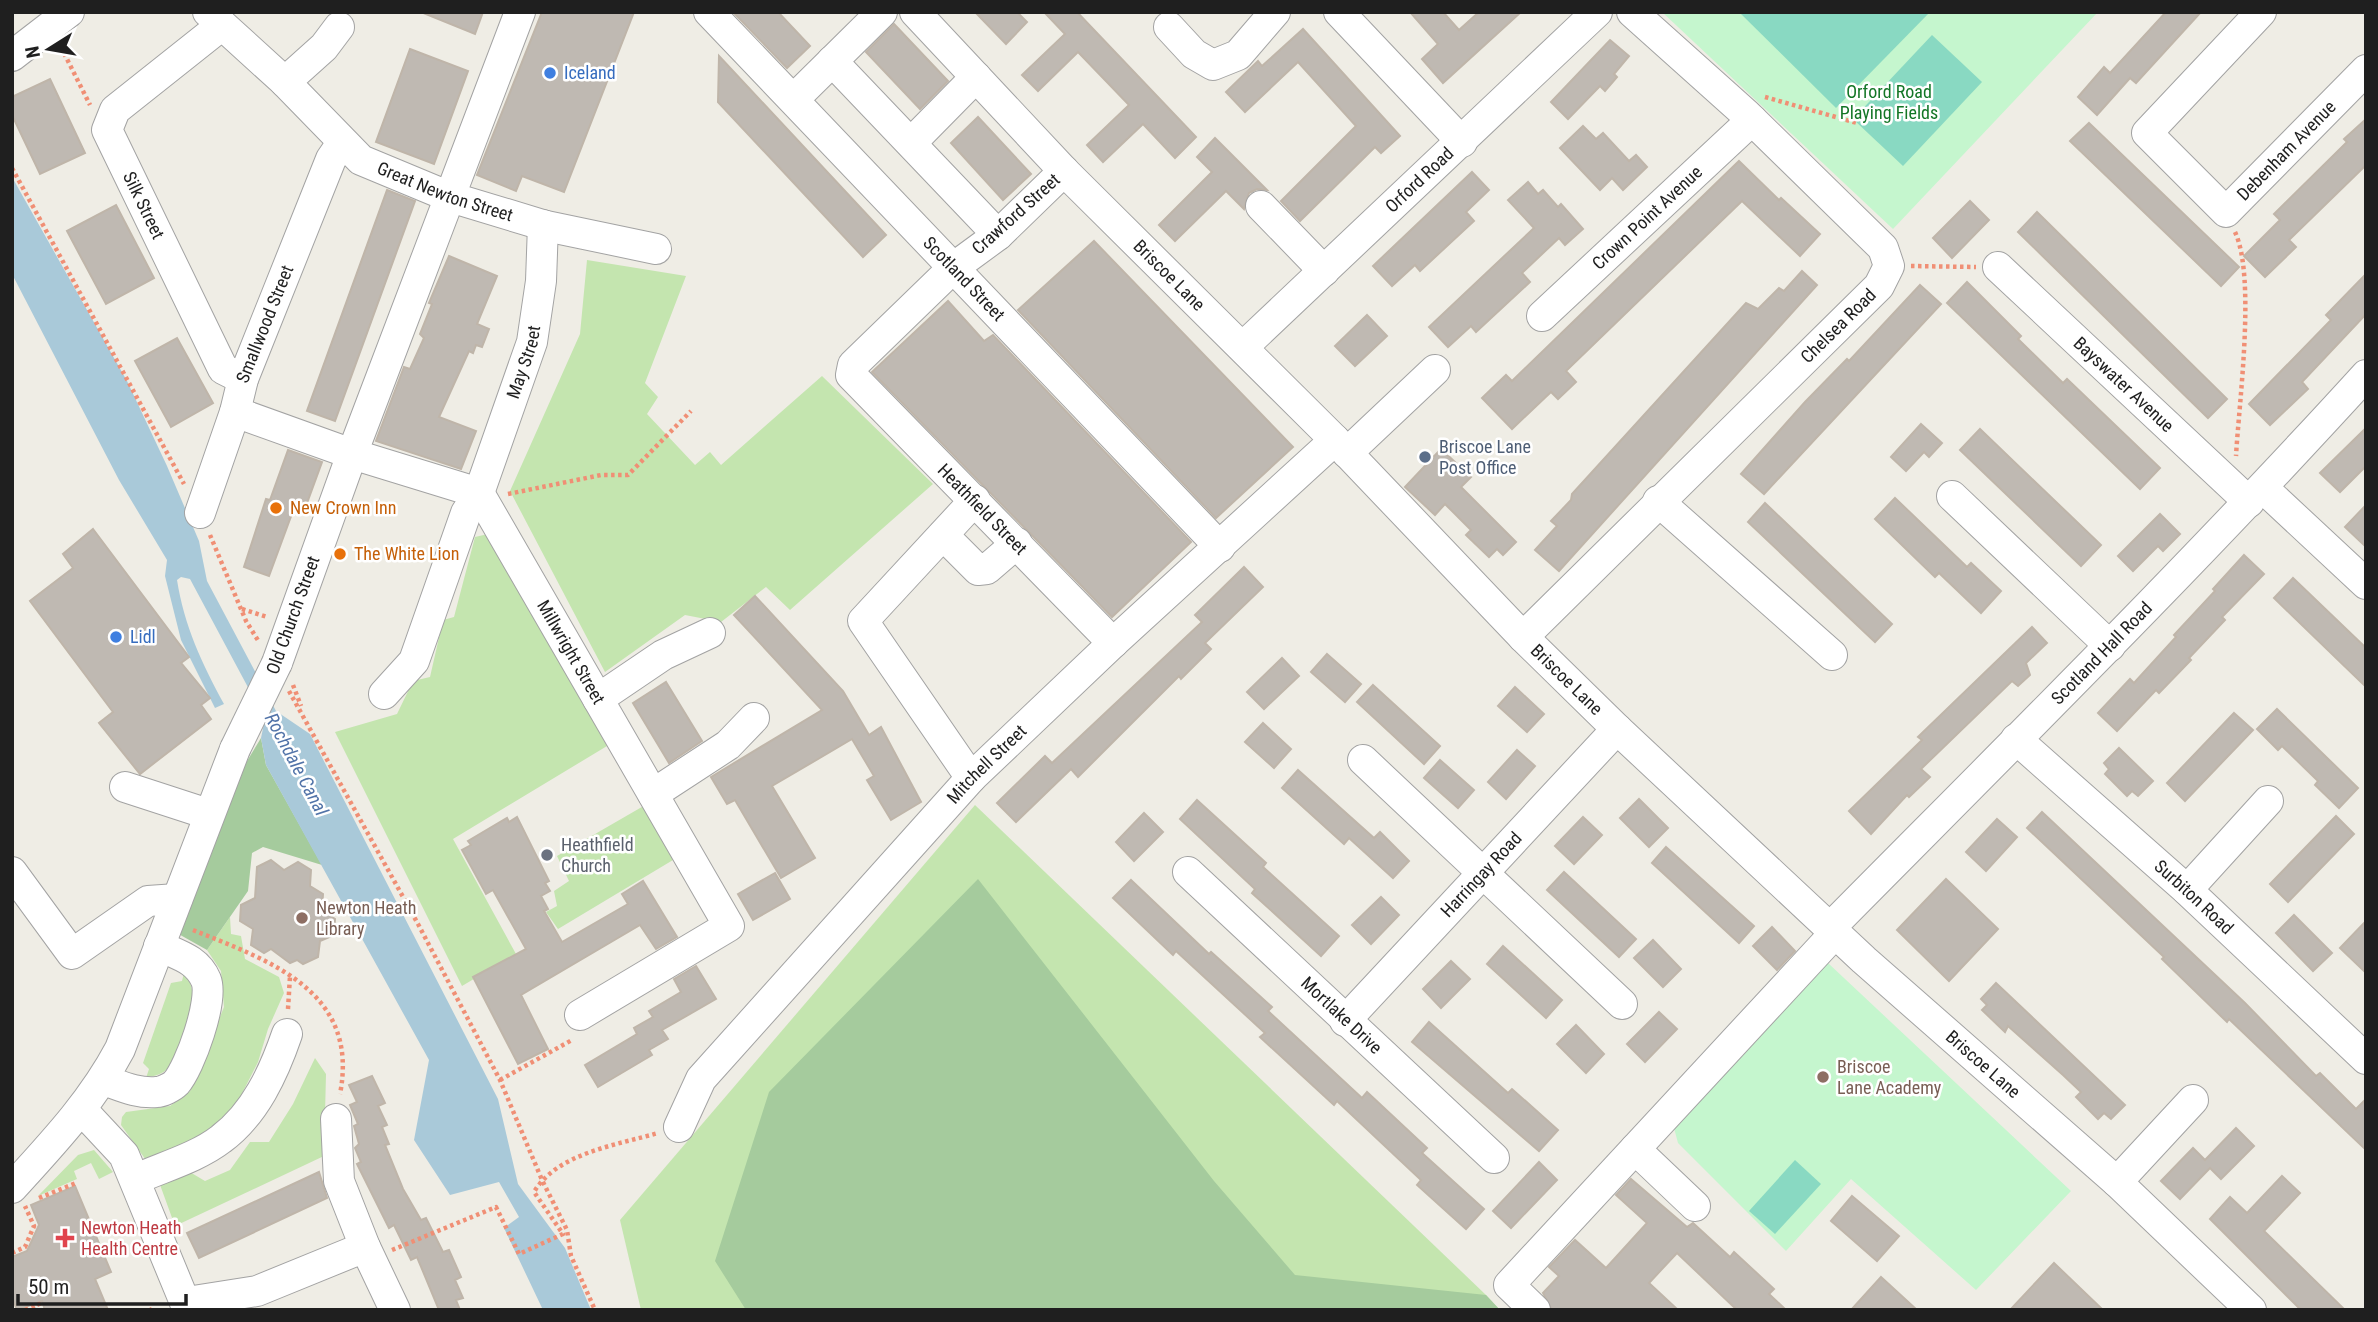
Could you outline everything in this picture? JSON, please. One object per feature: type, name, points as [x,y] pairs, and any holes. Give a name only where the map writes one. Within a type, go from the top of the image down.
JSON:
[{"type":"street","name":"Old Church Street","points":[[22,1199],[104,1080],[120,1049],[235,749],[280,673],[352,454],[520,12]]},
{"type":"street","name":"Scotland Street","points":[[709,12],[1220,547]]},
{"type":"street","points":[[794,99],[882,12]]},
{"type":"street","name":"Briscoe Lane","points":[[915,12],[1064,171],[1243,347],[1523,637],[1617,729],[1834,930],[2117,1182],[2251,1310]]},
{"type":"street","points":[[1169,27],[1194,54],[1213,65],[1238,55],[1275,12]]},
{"type":"street","points":[[1339,12],[1462,142]]},
{"type":"street","name":"Orford Road","points":[[1243,347],[1597,12]]},
{"type":"street","points":[[1632,12],[1750,117],[1883,248],[1889,266]]},
{"type":"street","name":"Debenham Avenue","points":[[2261,12],[2147,133],[2227,212],[2366,70]]},
{"type":"street","name":"Great Newton Street","points":[[215,19],[285,82],[361,160],[450,197],[543,225],[656,248]]},
{"type":"street","points":[[108,122],[115,110],[215,19]]},
{"type":"street","points":[[12,56],[60,20]]},
{"type":"street","points":[[285,82],[324,47],[340,27]]},
{"type":"street","points":[[832,61],[998,235]]},
{"type":"street","points":[[911,143],[976,77]]},
{"type":"street","name":"Crown Point Avenue","points":[[1542,316],[1750,117]]},
{"type":"street","name":"Silk Street","points":[[108,122],[108,138],[223,369],[243,379]]},
{"type":"street","name":"Smallwood Street","points":[[200,513],[235,412],[243,379],[331,159],[342,142]]},
{"type":"street","name":"Crawford Street","points":[[851,375],[853,365],[953,268],[998,235],[1064,171]]},
{"type":"street","points":[[1261,206],[1324,271]]},
{"type":"street","name":"May Street","points":[[384,694],[414,661],[466,513],[483,500],[533,342],[541,281],[543,225]]},
{"type":"street","name":"Chelsea Road","points":[[1523,637],[1879,286],[1889,266]]},
{"type":"street","name":"Bayswater Avenue","points":[[1998,267],[2248,491],[2366,584]]},
{"type":"street","name":"Mitchell Street","points":[[679,1127],[701,1079],[971,778],[1113,643],[1220,547],[1435,370]]},
{"type":"street","name":"Heathfield Street","points":[[851,375],[1113,643]]},
{"type":"street","name":"Scotland Hall Road","points":[[1535,1310],[1510,1285],[1834,930],[2016,739],[2110,646],[2248,491],[2366,375]]},
{"type":"street","points":[[235,412],[483,500]]},
{"type":"street","points":[[1952,496],[2110,646]]},
{"type":"street","name":"Millwright Street","points":[[483,500],[729,926],[580,1015]]},
{"type":"street","points":[[971,778],[863,621],[975,500]]},
{"type":"street","points":[[1658,501],[1832,655]]},
{"type":"street","points":[[943,535],[978,570],[987,569],[1017,544]]},
{"type":"street","points":[[598,699],[663,655],[710,632]]},
{"type":"street","points":[[653,794],[728,745],[754,718]]},
{"type":"street","name":"Harringay Road","points":[[1345,1021],[1617,729]]},
{"type":"street","name":"Surbiton Road","points":[[2016,739],[2186,890],[2365,1056]]},
{"type":"street","points":[[1363,760],[1622,1004]]},
{"type":"street","points":[[125,787],[208,814]]},
{"type":"street","points":[[2186,890],[2268,801]]},
{"type":"street","points":[[12,872],[72,954],[148,901],[168,922],[206,981],[209,998],[192,1049],[176,1084],[159,1092],[135,1091],[104,1080]]},
{"type":"street","name":"Mortlake Drive","points":[[1188,872],[1494,1158]]},
{"type":"street","points":[[136,1179],[219,1141],[238,1124],[274,1073],[287,1034]]},
{"type":"street","points":[[2117,1182],[2193,1100]]},
{"type":"street","points":[[82,1110],[124,1155],[187,1306],[257,1291],[365,1247]]},
{"type":"street","points":[[336,1119],[339,1181],[365,1247],[395,1310]]},
{"type":"street","points":[[1635,1149],[1695,1206]]},
{"type":"path","points":[[60,20],[89,103],[108,122]]},
{"type":"path","points":[[1750,117],[1766,96],[1857,123]]},
{"type":"path","points":[[12,168],[200,513],[246,621]]},
{"type":"path","points":[[2227,212],[2242,247],[2245,278],[2234,479],[2248,491]]},
{"type":"path","points":[[1889,266],[1998,267]]},
{"type":"path","points":[[483,500],[601,475],[628,475],[691,411]]},
{"type":"path","points":[[280,673],[500,1080],[542,1180],[567,1230],[571,1256],[595,1310]]},
{"type":"path","points":[[168,922],[273,963],[312,990],[341,1038],[343,1077],[336,1119]]},
{"type":"path","points":[[287,1034],[290,975]]},
{"type":"path","points":[[500,1080],[582,1034],[580,1015]]},
{"type":"path","points":[[365,1247],[383,1253],[496,1207],[519,1254],[563,1234],[534,1192],[542,1180],[584,1154],[679,1127]]},
{"type":"path","points":[[12,1252],[25,1247],[34,1226],[22,1199],[76,1184]]},
{"type":"path","points":[[106,1255],[122,1248]]},
{"type":"path","points":[[25,1310],[40,1304],[42,1310]]},
{"type":"green space","name":"Orford Road Playing Fields","points":[[1662,12],[2098,12],[1893,229]]},
{"type":"green space","points":[[1739,12],[1930,12],[1836,108]]},
{"type":"green space","points":[[1932,35],[1982,82],[1903,166],[1853,119]]},
{"type":"green space","points":[[587,260],[686,276],[645,383],[658,397],[647,414],[695,465],[710,452],[721,465],[822,376],[933,484],[790,610],[766,587],[721,622],[685,615],[605,672],[510,491],[580,334]]},
{"type":"green space","points":[[488,534],[612,743],[453,839],[516,954],[462,986],[335,732],[397,714],[413,681],[430,677],[443,620],[454,617],[475,537]]},
{"type":"green space","points":[[261,738],[266,765],[322,865],[263,847],[252,853],[248,891],[207,950],[175,932],[241,771]]},
{"type":"green space","points":[[647,804],[678,857],[558,929],[546,912],[557,906],[554,891],[569,881],[557,856]]},
{"type":"green space","points":[[975,805],[1500,1310],[641,1310],[620,1220]]},
{"type":"green space","points":[[978,879],[1214,1181],[1295,1275],[1486,1295],[1500,1310],[746,1310],[715,1261],[769,1092]]},
{"type":"green space","points":[[230,917],[231,934],[241,936],[245,959],[279,977],[284,993],[268,1029],[258,1062],[226,1125],[148,1163],[121,1125],[122,1117],[126,1112],[170,1106],[190,1091],[224,1007],[221,971],[207,950]]},
{"type":"green space","points":[[1828,963],[2071,1191],[1976,1290],[1851,1179],[1786,1251],[1678,1143],[1674,1128]]},
{"type":"green space","points":[[184,973],[193,995],[193,1009],[186,1037],[166,1070],[146,1078],[149,1069],[143,1063],[171,983],[182,981]]},
{"type":"green space","points":[[315,1058],[326,1074],[324,1156],[175,1226],[159,1182],[183,1168],[205,1181],[230,1170],[250,1142],[269,1142],[293,1104]]},
{"type":"green space","points":[[94,1150],[113,1172],[99,1179],[91,1163],[74,1171],[77,1179],[38,1196],[78,1155]]},
{"type":"green space","points":[[1795,1160],[1821,1184],[1775,1234],[1749,1211]]},
{"type":"water","name":"Rochdale Canal","points":[[12,177],[127,381],[199,541],[207,581],[276,711],[310,734],[498,1099],[518,1184],[565,1248],[591,1310],[543,1310],[504,1228],[519,1217],[499,1182],[450,1195],[414,1140],[429,1060],[266,765],[261,738],[265,719],[190,579],[181,577],[177,580],[189,628],[224,704],[215,708],[181,640],[165,576],[167,560],[119,480],[12,274]]},
{"type":"building","points":[[421,12],[483,12],[475,34]]},
{"type":"building","points":[[542,12],[634,12],[564,192],[522,176],[516,191],[477,175]]},
{"type":"building","points":[[733,12],[778,12],[810,46],[787,68]]},
{"type":"building","points":[[975,12],[1017,12],[1027,22],[1006,44]]},
{"type":"building","points":[[1044,12],[1077,12],[1196,137],[1175,158],[1143,124],[1103,162],[1087,145],[1129,105],[1078,52],[1038,91],[1022,75],[1065,34]]},
{"type":"building","points":[[1410,12],[1443,12],[1459,30],[1479,12],[1521,12],[1443,83],[1422,59],[1438,44]]},
{"type":"building","points":[[2166,12],[2201,12],[2136,83],[2130,78],[2097,115],[2078,97],[2104,67],[2110,73]]},
{"type":"building","points":[[894,24],[948,81],[920,109],[866,52]]},
{"type":"building","points":[[1303,29],[1400,136],[1381,153],[1375,147],[1300,221],[1281,201],[1356,126],[1298,62],[1245,112],[1226,92],[1258,61],[1262,66]]},
{"type":"building","points":[[1610,40],[1629,56],[1614,74],[1617,77],[1605,91],[1600,86],[1568,119],[1551,102]]},
{"type":"building","points":[[410,49],[468,71],[434,164],[376,142]]},
{"type":"building","points":[[719,56],[886,235],[863,257],[718,102]]},
{"type":"building","points":[[50,79],[85,153],[40,174],[12,115],[12,97]]},
{"type":"building","points":[[978,117],[1031,174],[1003,200],[951,143]]},
{"type":"building","points":[[2366,119],[2366,165],[2289,240],[2296,247],[2265,277],[2244,256],[2280,220],[2274,214],[2347,142],[2344,139]]},
{"type":"building","points":[[2089,123],[2239,267],[2221,286],[2070,141]]},
{"type":"building","points":[[1583,126],[1596,139],[1603,133],[1629,161],[1636,155],[1647,167],[1623,190],[1612,178],[1600,190],[1560,148]]},
{"type":"building","points":[[1215,138],[1267,190],[1257,189],[1249,193],[1244,209],[1226,191],[1175,241],[1159,225],[1212,172],[1197,157]]},
{"type":"building","points":[[1739,161],[1779,200],[1781,198],[1820,234],[1800,256],[1742,201],[1566,371],[1576,382],[1558,399],[1551,392],[1512,429],[1482,398],[1506,375],[1512,381]]},
{"type":"building","points":[[1472,172],[1489,190],[1466,212],[1474,221],[1420,271],[1415,265],[1392,286],[1373,266]]},
{"type":"building","points":[[1528,182],[1538,194],[1543,190],[1558,207],[1561,204],[1583,229],[1565,245],[1559,238],[1522,273],[1530,282],[1476,332],[1471,326],[1448,347],[1429,327],[1534,228],[1508,200]]},
{"type":"building","points":[[387,190],[415,201],[335,421],[307,411]]},
{"type":"building","points":[[1970,201],[1989,220],[1952,258],[1933,238]]},
{"type":"building","points":[[116,205],[154,278],[106,304],[67,231]]},
{"type":"building","points":[[2037,212],[2227,399],[2208,418],[2018,232]]},
{"type":"building","points":[[1094,241],[1293,447],[1216,518],[1018,310]]},
{"type":"building","points":[[449,256],[497,276],[477,324],[489,329],[482,347],[476,345],[473,353],[469,351],[439,417],[476,431],[461,469],[376,441],[404,367],[410,369],[424,338],[420,334],[432,304],[429,303]]},
{"type":"building","points":[[1802,271],[1817,285],[1559,571],[1535,550],[1557,526],[1551,521],[1571,500],[1572,494],[1746,303],[1758,309],[1779,288],[1784,291]]},
{"type":"building","points":[[2366,274],[2366,314],[2302,382],[2308,389],[2270,425],[2249,404],[2331,320],[2326,315]]},
{"type":"building","points":[[1967,282],[2021,336],[2018,339],[2063,383],[2067,379],[2160,468],[2140,489],[1947,303]]},
{"type":"building","points":[[1920,285],[1941,304],[1764,494],[1741,474],[1805,402],[1847,359],[1849,361]]},
{"type":"building","points":[[948,301],[984,341],[993,335],[1191,542],[1112,617],[872,372]]},
{"type":"building","points":[[1367,315],[1387,336],[1355,366],[1335,346]]},
{"type":"building","points":[[177,338],[213,403],[171,427],[135,361]]},
{"type":"building","points":[[1921,424],[1942,443],[1929,457],[1924,452],[1906,471],[1891,457]]},
{"type":"building","points":[[2366,428],[2366,466],[2340,492],[2320,473]]},
{"type":"building","points":[[1980,429],[2101,545],[2081,566],[1960,450]]},
{"type":"building","points":[[1441,449],[1471,477],[1461,487],[1516,542],[1503,555],[1497,549],[1489,557],[1466,535],[1471,530],[1445,504],[1435,515],[1405,487]]},
{"type":"building","points":[[288,450],[322,462],[303,514],[293,511],[269,576],[244,567],[266,499],[270,500]]},
{"type":"building","points":[[1895,498],[1967,567],[1971,563],[2001,591],[1981,613],[1939,573],[1935,577],[1875,519]]},
{"type":"building","points":[[1765,503],[1892,624],[1875,642],[1748,522]]},
{"type":"building","points":[[2366,505],[2366,547],[2345,527]]},
{"type":"building","points":[[2160,514],[2180,534],[2163,551],[2158,546],[2133,571],[2118,556]]},
{"type":"building","name":"Lidl","points":[[93,529],[189,657],[181,663],[210,698],[201,705],[211,719],[140,774],[99,723],[113,712],[30,601],[73,568],[63,554]]},
{"type":"building","points":[[2244,555],[2264,574],[2222,617],[2225,620],[2189,658],[2191,660],[2159,693],[2156,690],[2117,731],[2098,713],[2130,679],[2134,683]]},
{"type":"building","points":[[1244,567],[1263,587],[1205,643],[1211,649],[1181,679],[1179,676],[1078,777],[1071,769],[1016,822],[997,803],[1045,756],[1052,763],[1202,622],[1195,615]]},
{"type":"building","points":[[2293,578],[2366,648],[2366,687],[2274,598]]},
{"type":"building","points":[[755,596],[843,691],[869,735],[881,727],[921,802],[891,820],[867,780],[874,776],[852,739],[772,786],[815,858],[781,878],[735,800],[727,804],[711,777],[822,710],[734,615]]},
{"type":"building","points":[[2032,627],[2047,643],[2026,663],[2030,675],[2018,686],[2012,681],[1921,769],[1930,777],[1909,797],[1907,795],[1871,834],[1849,811],[1922,740],[1918,737]]},
{"type":"building","points":[[1327,654],[1361,684],[1345,702],[1311,672]]},
{"type":"building","points":[[1282,658],[1299,676],[1264,709],[1247,692]]},
{"type":"building","points":[[666,682],[702,741],[669,763],[633,703]]},
{"type":"building","points":[[1373,685],[1440,746],[1424,764],[1357,702]]},
{"type":"building","points":[[1515,687],[1544,714],[1527,732],[1498,706]]},
{"type":"building","points":[[2277,709],[2358,788],[2339,808],[2315,785],[2318,781],[2282,746],[2278,750],[2257,729]]},
{"type":"building","points":[[2234,713],[2253,730],[2185,801],[2167,783]]},
{"type":"building","points":[[1263,723],[1291,749],[1274,768],[1245,742]]},
{"type":"building","points":[[2119,748],[2153,781],[2138,796],[2132,791],[2127,796],[2105,774],[2109,769],[2104,763]]},
{"type":"building","points":[[1517,750],[1535,766],[1506,799],[1488,782]]},
{"type":"building","points":[[1440,760],[1474,790],[1458,808],[1424,778]]},
{"type":"building","points":[[1298,770],[1374,838],[1380,832],[1409,861],[1393,878],[1349,838],[1344,844],[1282,788]]},
{"type":"building","points":[[1639,799],[1668,828],[1649,847],[1620,818]]},
{"type":"building","points":[[1197,800],[1266,863],[1263,867],[1339,936],[1321,956],[1252,893],[1255,889],[1180,819]]},
{"type":"building","points":[[2042,812],[2245,1003],[2316,1076],[2320,1073],[2356,1109],[2366,1099],[2366,1150],[2229,1019],[2227,1022],[2162,959],[2164,957],[2027,828]]},
{"type":"building","points":[[1144,813],[1163,832],[1134,861],[1116,842]]},
{"type":"building","points":[[2336,816],[2354,834],[2288,902],[2270,884]]},
{"type":"building","points":[[517,817],[549,881],[545,883],[550,891],[541,896],[548,909],[544,911],[562,942],[628,904],[622,894],[643,881],[677,937],[656,949],[640,925],[521,995],[548,1049],[518,1064],[473,977],[526,949],[493,890],[486,894],[462,850],[471,845],[468,841],[507,818],[509,822]]},
{"type":"building","points":[[1583,817],[1602,835],[1574,864],[1555,846]]},
{"type":"building","points":[[1997,819],[2017,837],[1986,871],[1966,852]]},
{"type":"building","points":[[1666,847],[1754,926],[1739,943],[1652,863]]},
{"type":"building","points":[[271,860],[284,870],[298,862],[311,870],[310,886],[323,894],[322,910],[335,919],[334,935],[320,941],[318,957],[303,964],[297,960],[290,963],[271,949],[264,953],[251,945],[253,929],[240,921],[241,905],[255,898],[257,867]]},
{"type":"building","points":[[1564,872],[1636,939],[1619,957],[1547,890]]},
{"type":"building","points":[[775,873],[790,899],[753,920],[738,894]]},
{"type":"building","points":[[1946,879],[1998,929],[1949,981],[1897,930]]},
{"type":"building","points":[[1131,880],[1209,954],[1211,952],[1272,1007],[1268,1011],[1362,1098],[1367,1092],[1427,1148],[1422,1153],[1484,1209],[1466,1229],[1417,1185],[1421,1180],[1337,1101],[1334,1105],[1260,1037],[1265,1033],[1176,951],[1173,955],[1113,898]]},
{"type":"building","points":[[1381,897],[1399,915],[1371,944],[1352,925]]},
{"type":"building","points":[[2294,915],[2332,953],[2313,971],[2276,933]]},
{"type":"building","points":[[2366,921],[2366,973],[2340,948]]},
{"type":"building","points":[[1772,927],[1795,951],[1777,970],[1753,946]]},
{"type":"building","points":[[1653,940],[1681,969],[1663,987],[1634,958]]},
{"type":"building","points":[[1503,946],[1562,1000],[1546,1018],[1487,964]]},
{"type":"building","points":[[1451,961],[1470,979],[1441,1008],[1423,989]]},
{"type":"building","points":[[696,966],[716,999],[662,1030],[668,1039],[649,1050],[652,1055],[598,1087],[585,1065],[637,1034],[634,1028],[653,1017],[649,1011],[681,992],[674,979]]},
{"type":"building","points":[[1996,983],[2125,1105],[2111,1119],[2104,1113],[2098,1119],[2076,1097],[2081,1092],[2063,1075],[2008,1026],[2005,1032],[1982,1010],[1987,1005],[1981,999]]},
{"type":"building","points":[[1659,1012],[1677,1029],[1645,1062],[1627,1044]]},
{"type":"building","points":[[1429,1022],[1508,1093],[1512,1089],[1558,1130],[1539,1151],[1412,1042]]},
{"type":"building","points":[[1576,1025],[1604,1054],[1586,1073],[1557,1044]]},
{"type":"building","points":[[372,1076],[385,1103],[378,1106],[387,1125],[382,1127],[389,1144],[385,1145],[403,1189],[421,1220],[426,1218],[443,1252],[449,1250],[461,1277],[455,1280],[463,1298],[456,1300],[460,1310],[439,1310],[417,1257],[411,1260],[394,1225],[389,1228],[357,1164],[361,1162],[355,1148],[359,1144],[354,1126],[358,1124],[350,1105],[357,1102],[349,1085]]},
{"type":"building","points":[[2236,1128],[2254,1146],[2221,1179],[2210,1168],[2180,1199],[2161,1181],[2193,1148],[2205,1160]]},
{"type":"building","points":[[1539,1162],[1557,1180],[1511,1228],[1493,1211]]},
{"type":"building","points":[[319,1172],[327,1198],[199,1258],[187,1233]]},
{"type":"building","points":[[2282,1176],[2300,1193],[2264,1231],[2345,1310],[2301,1310],[2210,1219],[2230,1197],[2247,1213]]},
{"type":"building","points":[[1631,1179],[1687,1227],[1693,1223],[1730,1257],[1734,1252],[1774,1289],[1769,1294],[1786,1310],[1737,1310],[1677,1253],[1649,1283],[1678,1310],[1552,1310],[1543,1293],[1559,1276],[1549,1267],[1575,1240],[1606,1268],[1647,1223],[1616,1195]]},
{"type":"building","name":"Newton Heath Health Centre","points":[[75,1186],[111,1272],[95,1279],[108,1310],[45,1310],[42,1301],[17,1310],[12,1297],[12,1257],[27,1251],[39,1225],[31,1205]]},
{"type":"building","points":[[1852,1196],[1899,1236],[1877,1261],[1831,1221]]},
{"type":"building","points":[[2054,1263],[2103,1310],[2010,1310]]},
{"type":"building","points":[[1881,1277],[1917,1310],[1851,1310]]},
{"type":"place","name":"Iceland","points":[[550,73]]},
{"type":"place","name":"Briscoe Lane Post Office","points":[[1425,457]]},
{"type":"place","name":"New Crown Inn","points":[[276,508]]},
{"type":"place","name":"The White Lion","points":[[340,554]]},
{"type":"place","name":"Lidl","points":[[116,637]]},
{"type":"place","name":"Heathfield Church","points":[[547,855]]},
{"type":"place","name":"Newton Heath Library","points":[[302,918]]},
{"type":"place","name":"Briscoe Lane Academy","points":[[1823,1077]]},
{"type":"place","name":"Newton Heath Health Centre","points":[[65,1238]]}]
